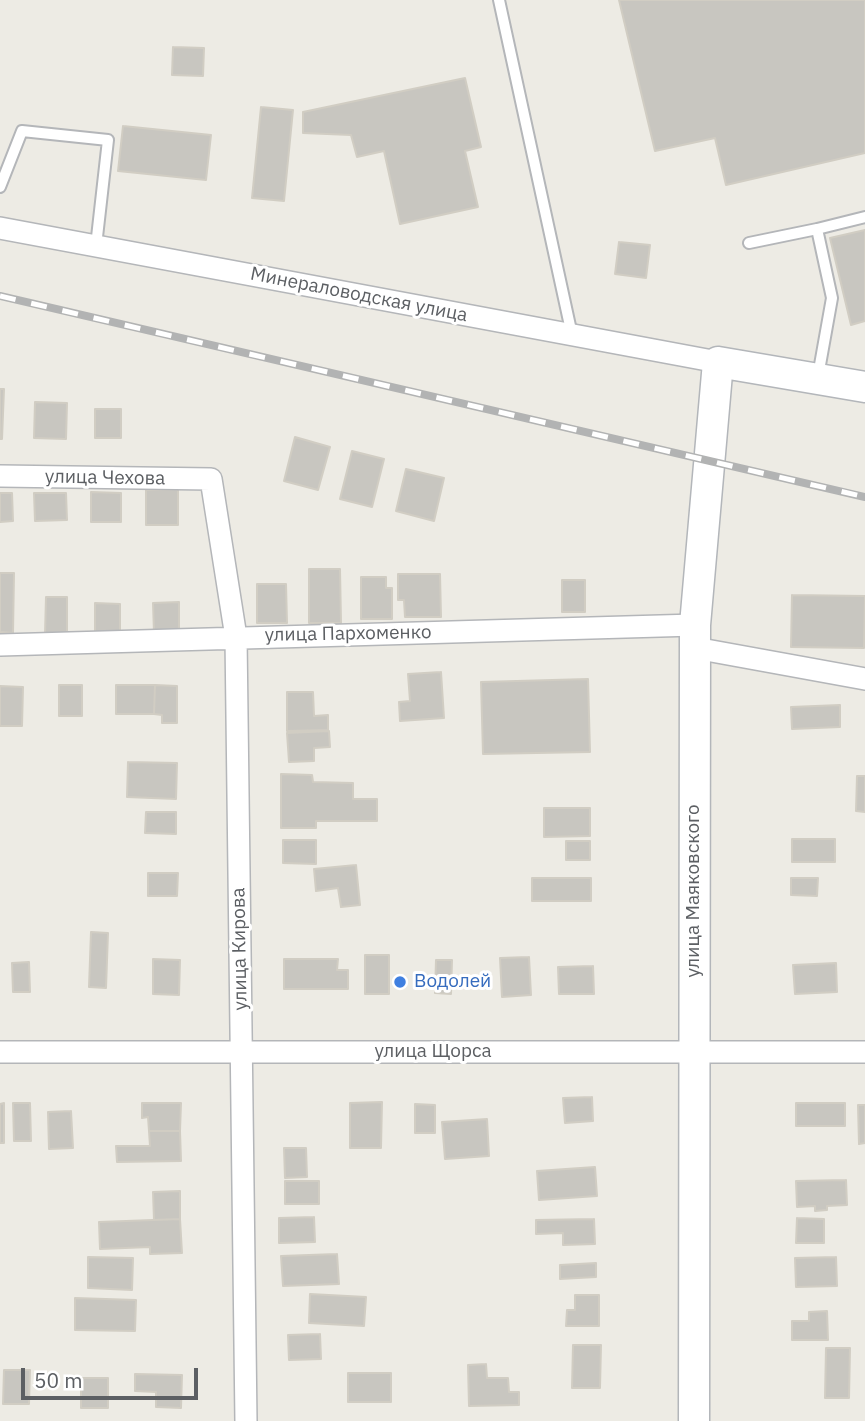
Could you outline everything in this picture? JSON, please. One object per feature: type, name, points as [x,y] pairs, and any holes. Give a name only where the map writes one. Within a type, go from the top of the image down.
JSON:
[{"type":"street","name":"Минераловодская улица","points":[[0,228],[718,362]]},
{"type":"street","points":[[718,362],[865,387]]},
{"type":"street","name":"улица Маяковского","points":[[694,1421],[695,637],[718,362]]},
{"type":"street","name":"улица Чехова","points":[[0,476],[211,480]]},
{"type":"street","name":"улица Кирова","points":[[211,480],[236,637],[246,1421]]},
{"type":"street","name":"улица Пархоменко","points":[[0,645],[236,637],[695,637],[865,679]]},
{"type":"street","name":"улица Щорса","points":[[0,1052],[865,1052]]},
{"type":"lane","points":[[499,0],[572,335]]},
{"type":"lane","points":[[0,187],[22,131],[108,140],[96,246]]},
{"type":"lane","points":[[749,243],[865,217]]},
{"type":"lane","points":[[817,229],[832,298],[817,379]]},
{"type":"building","points":[[619,0],[865,0],[865,153],[726,185],[715,138],[655,151]]},
{"type":"building","points":[[173,47],[204,48],[203,76],[172,75]]},
{"type":"building","points":[[465,78],[481,147],[465,151],[478,207],[400,224],[384,151],[357,157],[351,135],[303,133],[303,112]]},
{"type":"building","points":[[261,107],[293,110],[284,201],[252,198]]},
{"type":"building","points":[[123,126],[211,135],[206,180],[118,171]]},
{"type":"building","points":[[865,230],[865,321],[851,325],[830,238]]},
{"type":"building","points":[[619,242],[650,245],[646,278],[615,274]]},
{"type":"building","points":[[0,389],[4,389],[2,439],[0,439]]},
{"type":"building","points":[[35,402],[67,403],[66,439],[34,438]]},
{"type":"building","points":[[95,409],[121,409],[121,438],[95,438]]},
{"type":"building","points":[[295,437],[330,447],[318,490],[284,481]]},
{"type":"building","points":[[352,451],[384,459],[372,507],[340,499]]},
{"type":"building","points":[[406,469],[444,478],[434,521],[396,511]]},
{"type":"building","points":[[146,490],[178,490],[178,525],[146,525]]},
{"type":"building","points":[[91,492],[121,493],[121,522],[91,522]]},
{"type":"building","points":[[0,493],[12,493],[13,521],[0,522]]},
{"type":"building","points":[[34,493],[66,493],[67,520],[35,521]]},
{"type":"building","points":[[309,569],[340,569],[341,623],[309,623]]},
{"type":"building","points":[[0,573],[14,573],[13,633],[0,632]]},
{"type":"building","points":[[398,574],[440,574],[441,617],[405,617],[404,600],[398,600]]},
{"type":"building","points":[[361,577],[386,577],[386,588],[392,588],[392,619],[361,619]]},
{"type":"building","points":[[562,580],[585,580],[585,612],[562,612]]},
{"type":"building","points":[[257,584],[286,584],[287,623],[257,623]]},
{"type":"building","points":[[792,595],[865,596],[864,648],[791,647]]},
{"type":"building","points":[[46,597],[67,597],[67,634],[45,634]]},
{"type":"building","points":[[179,602],[179,632],[154,633],[153,603]]},
{"type":"building","points":[[95,603],[120,604],[120,633],[95,632]]},
{"type":"building","points":[[441,672],[444,718],[400,721],[399,702],[410,701],[408,674]]},
{"type":"building","points":[[588,679],[590,752],[483,754],[481,682]]},
{"type":"building","points":[[59,685],[82,685],[82,716],[59,716]]},
{"type":"building","points":[[116,685],[155,685],[154,714],[116,714]]},
{"type":"building","points":[[155,685],[177,686],[177,723],[162,723],[162,715],[154,714]]},
{"type":"building","points":[[0,686],[23,687],[22,726],[0,726]]},
{"type":"building","points":[[287,692],[313,692],[314,716],[328,715],[328,730],[287,731]]},
{"type":"building","points":[[840,705],[840,727],[792,729],[791,707]]},
{"type":"building","points":[[329,731],[330,747],[314,748],[314,761],[289,762],[287,733]]},
{"type":"building","points":[[128,762],[177,763],[176,799],[127,797]]},
{"type":"building","points":[[281,774],[312,775],[313,782],[353,783],[353,799],[377,799],[377,821],[316,821],[316,828],[281,828]]},
{"type":"building","points":[[857,776],[865,776],[865,812],[856,811]]},
{"type":"building","points":[[544,808],[590,808],[590,836],[544,837]]},
{"type":"building","points":[[146,812],[176,812],[176,834],[145,833]]},
{"type":"building","points":[[792,839],[835,839],[835,862],[792,862]]},
{"type":"building","points":[[283,840],[316,840],[316,864],[283,863]]},
{"type":"building","points":[[566,841],[590,841],[590,860],[566,860]]},
{"type":"building","points":[[356,865],[360,905],[341,907],[338,888],[316,891],[314,869]]},
{"type":"building","points":[[148,873],[178,873],[177,896],[148,896]]},
{"type":"building","points":[[532,878],[591,878],[591,901],[532,901]]},
{"type":"building","points":[[791,878],[818,878],[817,896],[791,895]]},
{"type":"building","points":[[91,932],[108,933],[106,988],[89,987]]},
{"type":"building","points":[[365,955],[389,955],[389,994],[365,994]]},
{"type":"building","points":[[529,957],[531,995],[502,997],[500,958]]},
{"type":"building","points":[[153,959],[180,960],[179,995],[153,994]]},
{"type":"building","points":[[284,959],[338,959],[337,970],[348,970],[348,989],[284,989]]},
{"type":"building","points":[[436,960],[452,960],[451,994],[435,993]]},
{"type":"building","points":[[29,962],[30,992],[13,992],[12,963]]},
{"type":"building","points":[[836,963],[837,992],[795,994],[793,965]]},
{"type":"building","points":[[593,966],[594,994],[559,994],[558,967]]},
{"type":"building","points":[[592,1097],[593,1121],[565,1123],[563,1098]]},
{"type":"building","points":[[382,1102],[381,1148],[350,1148],[350,1103]]},
{"type":"building","points":[[4,1103],[4,1143],[0,1143],[0,1104]]},
{"type":"building","points":[[13,1103],[30,1103],[31,1141],[14,1141]]},
{"type":"building","points":[[142,1103],[181,1103],[180,1131],[149,1131],[148,1117],[142,1118]]},
{"type":"building","points":[[796,1103],[845,1103],[845,1126],[796,1126]]},
{"type":"building","points":[[415,1104],[435,1105],[435,1133],[415,1133]]},
{"type":"building","points":[[858,1105],[865,1105],[865,1143],[859,1144]]},
{"type":"building","points":[[71,1111],[73,1148],[49,1149],[48,1112]]},
{"type":"building","points":[[487,1119],[489,1156],[445,1159],[442,1122]]},
{"type":"building","points":[[149,1131],[180,1131],[181,1161],[117,1162],[116,1146],[150,1146]]},
{"type":"building","points":[[284,1148],[306,1148],[307,1177],[285,1178]]},
{"type":"building","points":[[595,1167],[597,1196],[539,1200],[537,1171]]},
{"type":"building","points":[[846,1180],[847,1205],[827,1206],[827,1210],[815,1211],[815,1206],[797,1207],[796,1181]]},
{"type":"building","points":[[285,1181],[319,1181],[319,1204],[285,1204]]},
{"type":"building","points":[[180,1191],[180,1219],[154,1220],[153,1192]]},
{"type":"building","points":[[314,1217],[315,1242],[279,1243],[279,1218]]},
{"type":"building","points":[[797,1218],[824,1219],[824,1243],[796,1243]]},
{"type":"building","points":[[180,1219],[182,1253],[150,1254],[150,1247],[100,1249],[99,1222]]},
{"type":"building","points":[[594,1219],[595,1244],[563,1245],[563,1233],[536,1234],[536,1220]]},
{"type":"building","points":[[337,1254],[339,1284],[283,1286],[281,1256]]},
{"type":"building","points":[[88,1257],[133,1258],[132,1290],[88,1288]]},
{"type":"building","points":[[836,1257],[837,1286],[796,1287],[795,1258]]},
{"type":"building","points":[[596,1263],[596,1277],[560,1279],[560,1265]]},
{"type":"building","points":[[310,1294],[366,1297],[364,1326],[309,1323]]},
{"type":"building","points":[[575,1295],[599,1295],[599,1326],[566,1326],[567,1310],[575,1310]]},
{"type":"building","points":[[75,1298],[136,1300],[135,1331],[75,1330]]},
{"type":"building","points":[[827,1311],[828,1340],[792,1340],[792,1321],[809,1321],[809,1312]]},
{"type":"building","points":[[320,1334],[321,1359],[289,1360],[288,1335]]},
{"type":"building","points":[[573,1345],[601,1345],[600,1388],[572,1388]]},
{"type":"building","points":[[826,1348],[850,1348],[849,1398],[825,1398]]},
{"type":"building","points":[[486,1364],[487,1378],[508,1378],[509,1392],[519,1392],[519,1405],[469,1406],[468,1365]]},
{"type":"building","points":[[4,1370],[30,1370],[29,1404],[3,1404]]},
{"type":"building","points":[[348,1373],[391,1373],[391,1402],[348,1402]]},
{"type":"building","points":[[135,1374],[182,1375],[181,1408],[156,1407],[156,1392],[135,1391]]},
{"type":"building","points":[[81,1378],[108,1378],[108,1408],[81,1408]]},
{"type":"railway","points":[[0,296],[865,497]]},
{"type":"place","name":"Водолей","points":[[400,982]]}]
